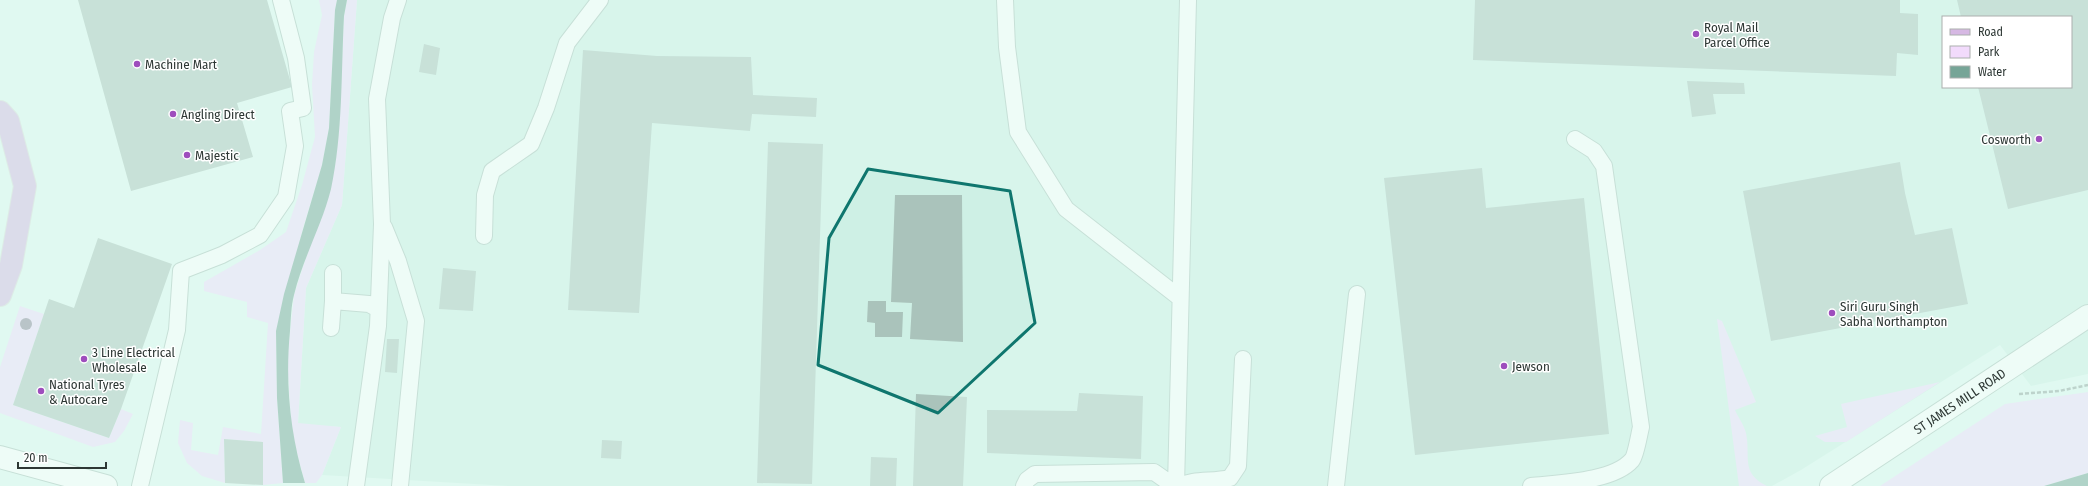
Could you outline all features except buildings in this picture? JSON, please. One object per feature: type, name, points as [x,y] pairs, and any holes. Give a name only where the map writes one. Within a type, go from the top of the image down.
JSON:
[{"type":"main road","points":[[0,112],[8,121],[25,186],[11,265],[0,295]]},
{"type":"street","name":"ST JAMES MILL ROAD","points":[[1831,486],[2088,316]]},
{"type":"street","points":[[0,457],[106,486]]},
{"type":"lane","points":[[140,486],[177,330],[182,271],[222,255],[260,235],[286,197],[295,146],[290,111],[303,108],[296,58],[281,0]]},
{"type":"lane","points":[[356,486],[377,343],[382,224],[377,99],[392,18],[398,0]]},
{"type":"lane","points":[[484,236],[485,195],[492,171],[531,144],[546,108],[567,43],[600,0]]},
{"type":"lane","points":[[1005,0],[1007,47],[1018,132],[1066,209],[1180,298]]},
{"type":"lane","points":[[1175,486],[1188,0]]},
{"type":"lane","points":[[1531,486],[1578,480],[1613,473],[1632,460],[1641,427],[1604,166],[1594,151],[1575,139]]},
{"type":"lane","points":[[382,224],[398,260],[416,321],[400,486]]},
{"type":"lane","points":[[331,328],[333,273]]},
{"type":"lane","points":[[1336,486],[1356,294]]},
{"type":"lane","points":[[332,301],[369,304],[378,309]]},
{"type":"lane","points":[[1179,486],[1189,481],[1214,481],[1230,478],[1238,466],[1243,358]]},
{"type":"lane","points":[[1024,486],[1027,480],[1035,474],[1154,472],[1175,486]]},
{"type":"path","points":[[2012,395],[2059,391],[2088,385]]},
{"type":"highlighted area","points":[[868,169],[1010,191],[1035,323],[938,413],[818,365],[829,238]]},
{"type":"shaded area","points":[[357,0],[2088,0],[2088,374],[2031,386],[2000,345],[1801,470],[1772,486],[508,486],[322,475],[341,427],[298,424],[306,288],[342,205]]},
{"type":"green space","points":[[319,0],[337,0],[335,10],[329,128],[322,166],[304,225],[276,331],[277,398],[283,483],[263,485],[263,442],[224,439],[225,483],[202,476],[187,463],[178,443],[180,420],[193,423],[191,450],[218,455],[223,427],[261,434],[268,323],[247,317],[247,302],[204,291],[204,282],[260,250],[286,232],[302,185],[315,137],[312,85],[314,52],[322,15]]},
{"type":"green space","points":[[347,0],[357,0],[342,205],[306,288],[298,423],[341,427],[322,475],[316,483],[305,483],[292,435],[287,360],[294,295],[309,248],[321,219],[335,164],[339,128],[344,16]]},
{"type":"green space","points":[[20,306],[44,314],[13,405],[109,438],[121,409],[133,414],[124,431],[115,442],[93,447],[0,413],[0,367]]},
{"type":"green space","points":[[1717,319],[1722,321],[1756,402],[1735,410],[1746,433],[1748,464],[1750,470],[1753,476],[1767,486],[1739,486]]},
{"type":"green space","points":[[1940,382],[1846,442],[1825,442],[1815,436],[1847,427],[1841,404]]},
{"type":"green space","points":[[2088,392],[2088,473],[2044,486],[1880,486],[2005,404]]},
{"type":"water","points":[[337,0],[347,0],[344,16],[340,125],[335,168],[331,189],[323,216],[302,268],[294,295],[289,350],[288,370],[292,427],[305,483],[283,483],[277,398],[276,331],[284,294],[322,165],[329,128],[335,10]]},
{"type":"water","points":[[2088,473],[2088,486],[2044,486]]},
{"type":"place","name":"Royal Mail Parcel Office","points":[[1696,34]]},
{"type":"place","name":"Machine Mart","points":[[137,64]]},
{"type":"place","name":"Angling Direct","points":[[173,114]]},
{"type":"place","name":"Cosworth","points":[[2039,139]]},
{"type":"place","name":"Majestic","points":[[187,155]]},
{"type":"place","name":"Siri Guru Singh Sabha Northampton","points":[[1832,313]]},
{"type":"place","name":"3 Line Electrical Wholesale","points":[[84,359]]},
{"type":"place","name":"Jewson","points":[[1504,366]]},
{"type":"place","name":"National Tyres & Autocare","points":[[41,391]]}]
